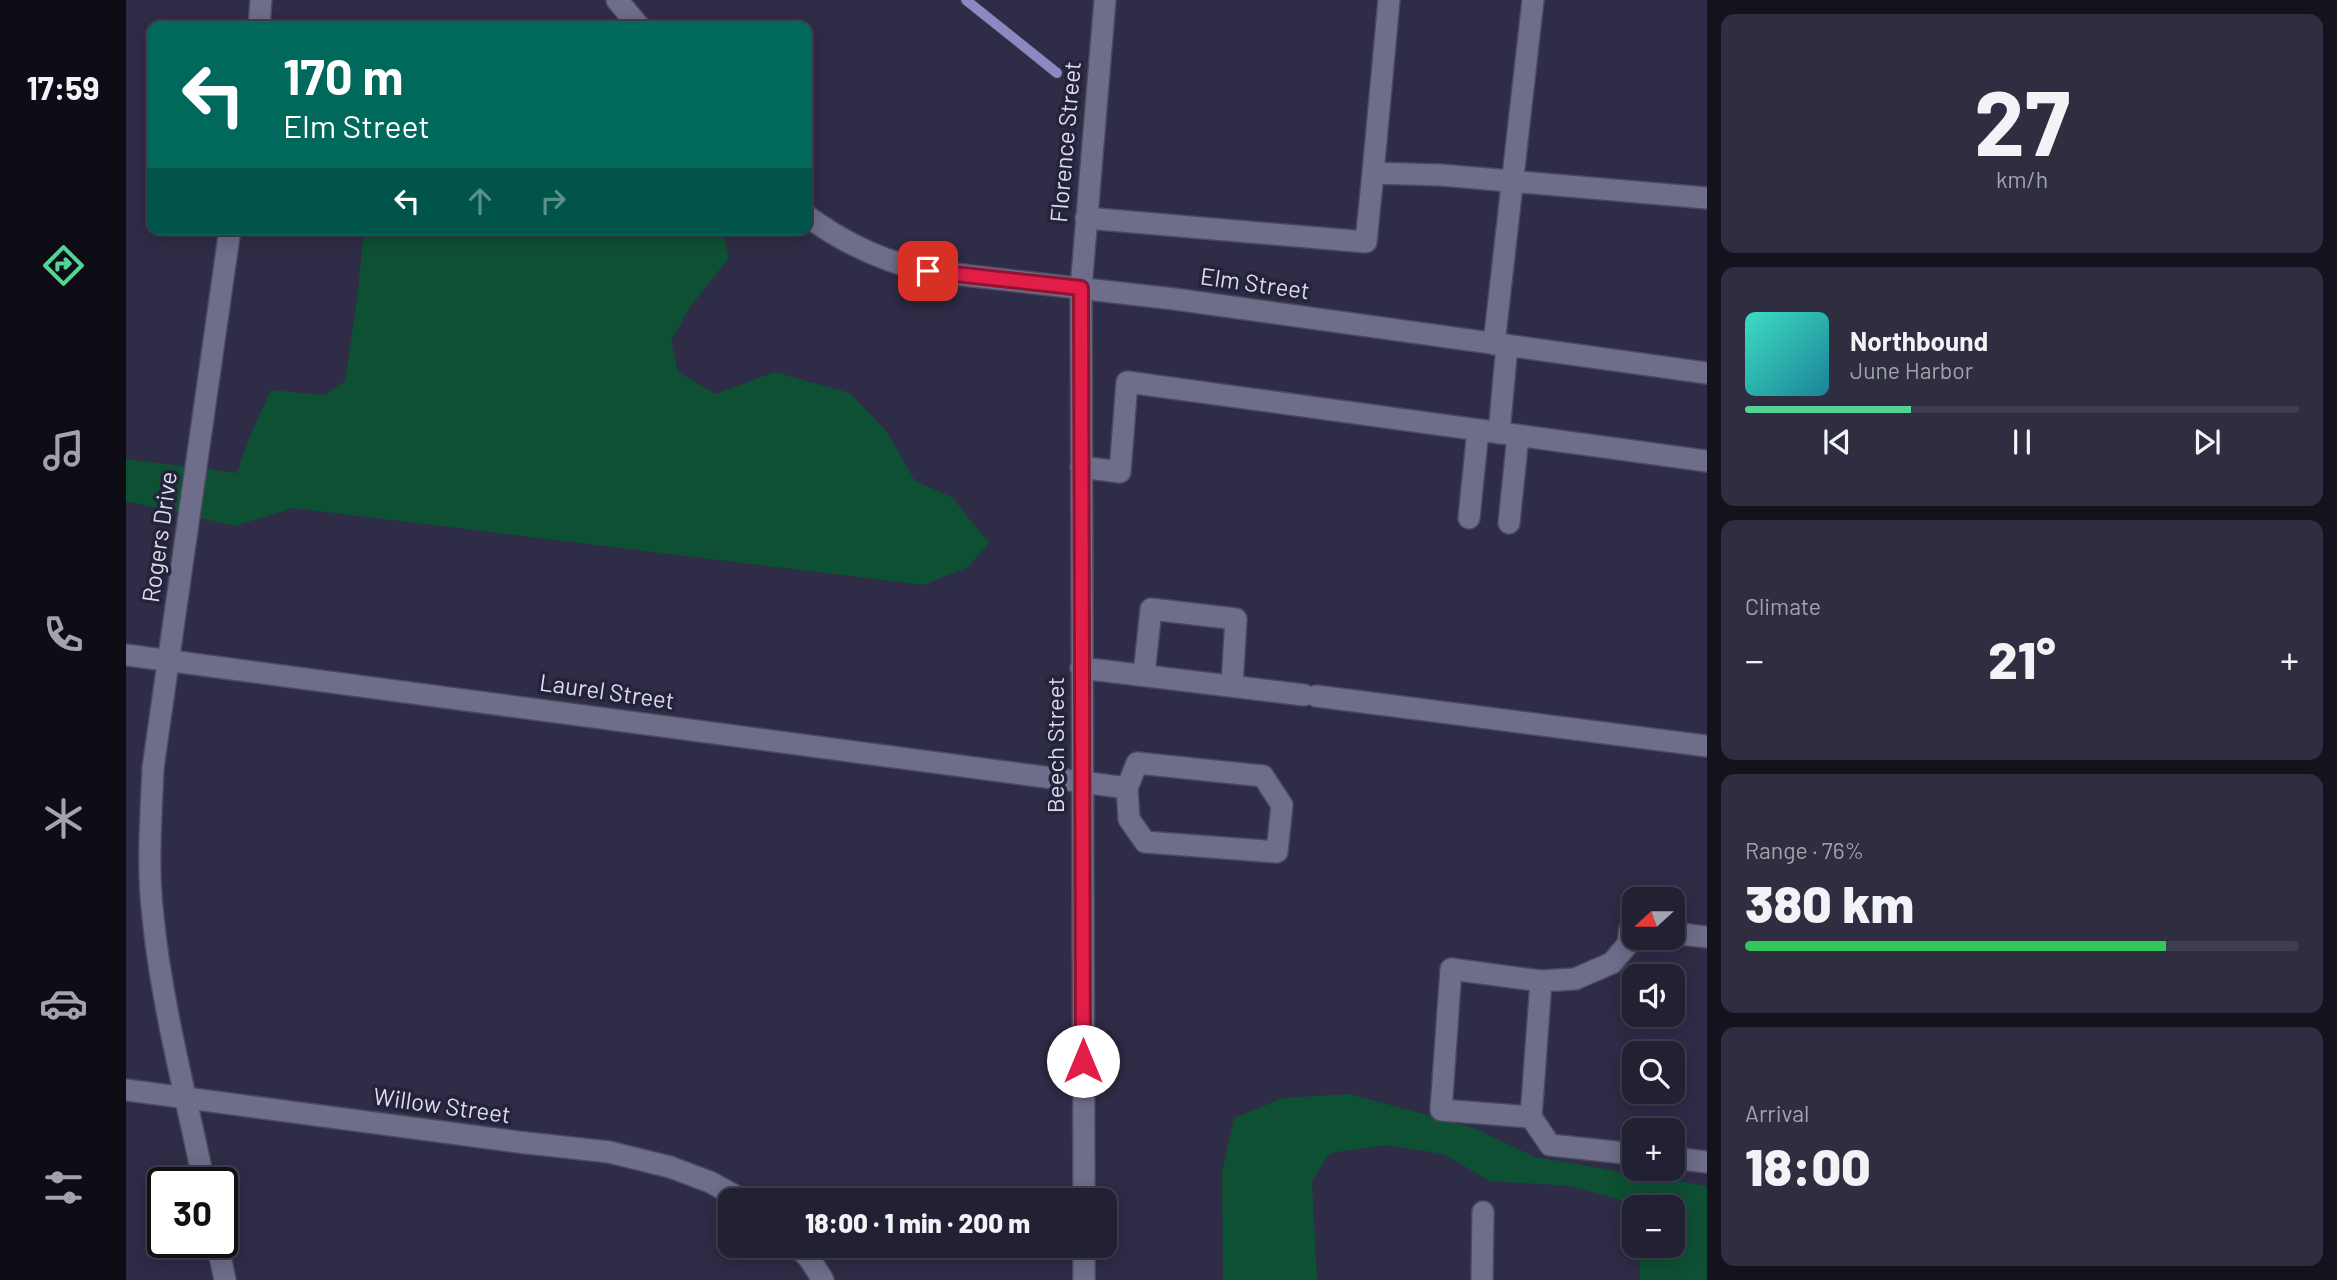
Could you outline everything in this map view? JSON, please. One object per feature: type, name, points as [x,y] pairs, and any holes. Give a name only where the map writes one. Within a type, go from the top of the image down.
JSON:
[{"type":"street","points":[[259,21],[261,0]]},
{"type":"street","points":[[617,0],[635,21]]},
{"type":"street","name":"Florence Street","points":[[1081,288],[1105,0]]},
{"type":"street","points":[[1086,218],[1366,242],[1389,0]]},
{"type":"street","points":[[1509,523],[1499,433],[1500,344],[1513,182],[1533,0]]},
{"type":"street","points":[[1373,173],[1441,175],[1707,198]]},
{"type":"street","name":"Elm Street","points":[[812,220],[867,253],[907,267],[1188,301],[1707,373]]},
{"type":"street","name":"Rogers Drive","points":[[201,1167],[165,999],[152,915],[150,852],[153,768],[229,235]]},
{"type":"street","name":"Beech Street","points":[[1081,288],[1084,1188]]},
{"type":"street","points":[[1081,467],[1120,472],[1127,382],[1707,461]]},
{"type":"street","points":[[1469,518],[1499,433]]},
{"type":"street","points":[[1144,674],[1152,610],[1236,619],[1232,685]]},
{"type":"street","name":"Laurel Street","points":[[126,655],[1127,788]]},
{"type":"street","points":[[1081,668],[1707,746]]},
{"type":"street","points":[[1136,763],[1263,776],[1282,804],[1277,852],[1145,842],[1129,819],[1127,788],[1136,763]]},
{"type":"street","points":[[1685,934],[1707,937]]},
{"type":"street","points":[[1531,1117],[1441,1110],[1451,969],[1541,981],[1575,979],[1612,963],[1623,950]]},
{"type":"street","points":[[1541,981],[1531,1117],[1550,1145],[1622,1153]]},
{"type":"street","name":"Willow Street","points":[[126,1090],[609,1152],[670,1167],[721,1188]]},
{"type":"street","points":[[1685,1159],[1707,1162]]},
{"type":"street","points":[[1482,1280],[1483,1212]]},
{"type":"street","points":[[220,1258],[225,1280]]},
{"type":"street","points":[[809,1258],[823,1280]]},
{"type":"street","points":[[1084,1258],[1084,1280]]},
{"type":"green space","points":[[363,235],[723,235],[729,258],[690,307],[671,341],[678,372],[716,394],[775,372],[850,393],[887,432],[915,481],[952,497],[989,543],[968,567],[924,585],[293,508],[235,526],[126,501],[126,459],[237,473],[249,438],[271,390],[324,395],[345,381]]},
{"type":"green space","points":[[1350,1094],[1474,1128],[1535,1157],[1622,1172],[1622,1181],[1677,1181],[1707,1186],[1707,1280],[1640,1280],[1640,1258],[1685,1258],[1685,1195],[1622,1195],[1622,1202],[1571,1186],[1490,1181],[1443,1154],[1387,1145],[1330,1153],[1312,1181],[1317,1280],[1223,1280],[1222,1172],[1234,1118],[1283,1098]]},
{"type":"waterway","points":[[966,0],[1057,73]]},
{"type":"route","points":[[928,271],[1081,288],[1083,1061]]}]
